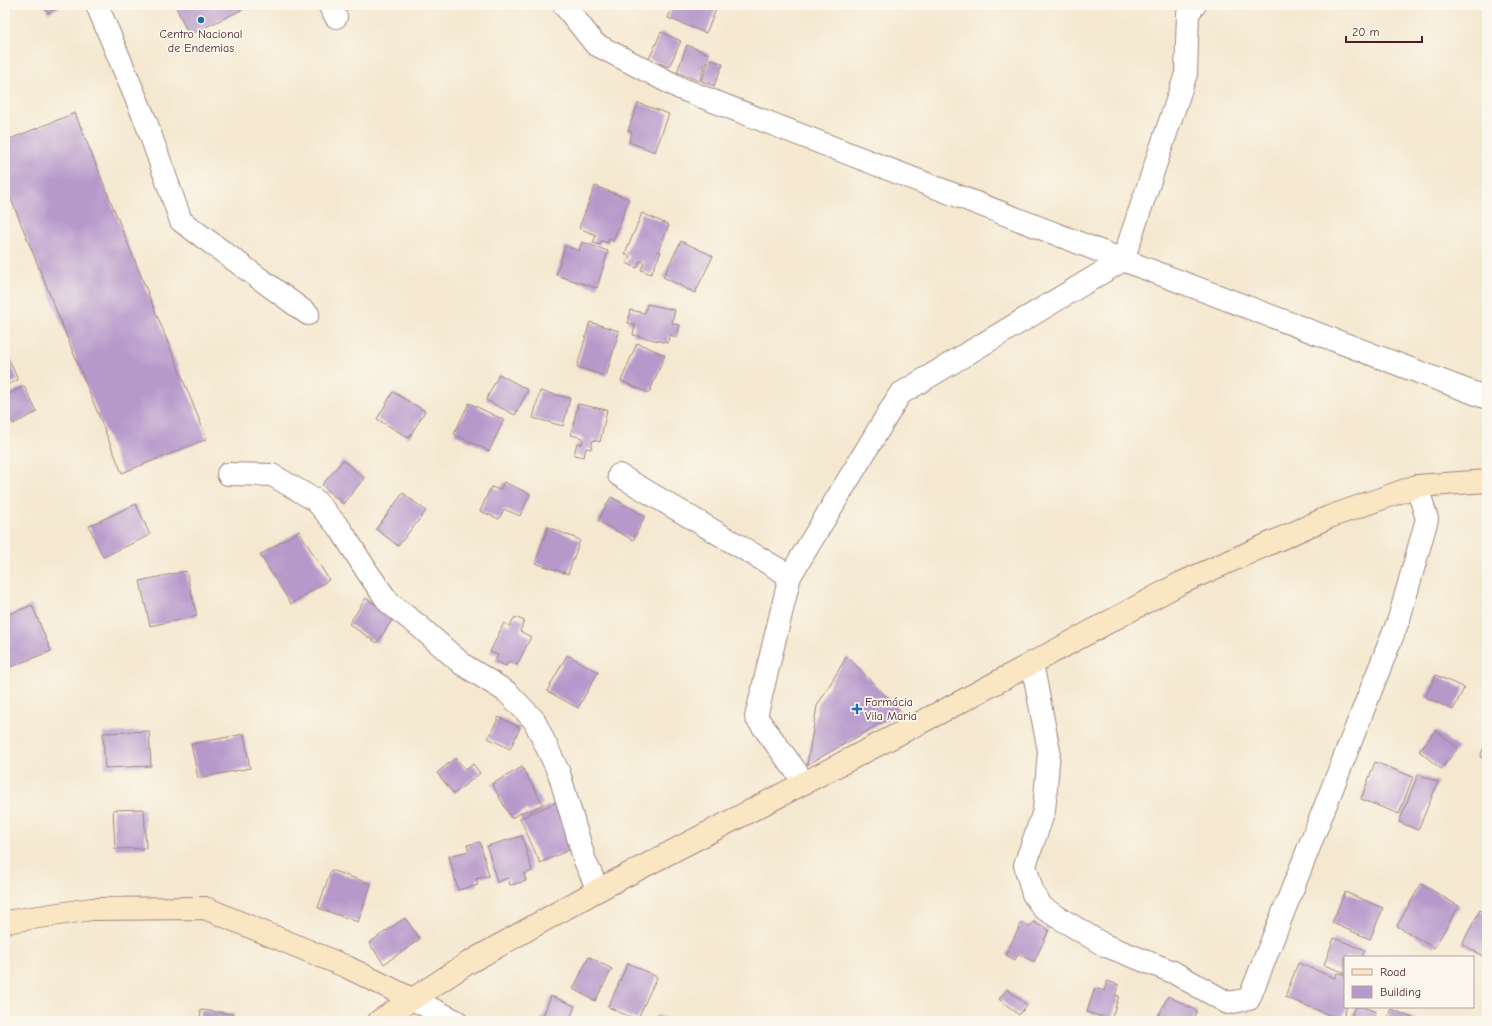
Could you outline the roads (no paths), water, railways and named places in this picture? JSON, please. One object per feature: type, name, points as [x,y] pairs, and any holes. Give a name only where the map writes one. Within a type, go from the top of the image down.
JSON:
[{"type":"street","points":[[97,5],[146,122],[181,221],[308,314]]},
{"type":"street","points":[[564,5],[595,44],[682,89],[1123,260],[1487,398]]},
{"type":"street","points":[[804,782],[756,717],[790,576],[900,394],[1123,260],[1186,74],[1188,13],[1195,5]]},
{"type":"street","points":[[228,474],[272,475],[315,500],[341,530],[389,603],[419,626],[462,664],[506,692],[534,720],[559,773],[585,861],[598,890]]},
{"type":"street","points":[[619,475],[790,576]]},
{"type":"street","points":[[379,1021],[468,963],[598,890],[1032,663],[1181,583],[1329,517],[1417,486],[1487,481]]},
{"type":"street","points":[[1032,663],[1049,751],[1044,811],[1025,865],[1033,894],[1043,908],[1104,946],[1173,972],[1228,1003],[1249,999],[1399,619],[1427,519],[1417,486]]},
{"type":"street","points":[[5,922],[92,909],[205,908],[347,967],[456,1021]]},
{"type":"place","name":"Centro Nacional de Endemias","points":[[201,20]]},
{"type":"place","name":"Farmácia Vila Maria","points":[[857,709]]}]
